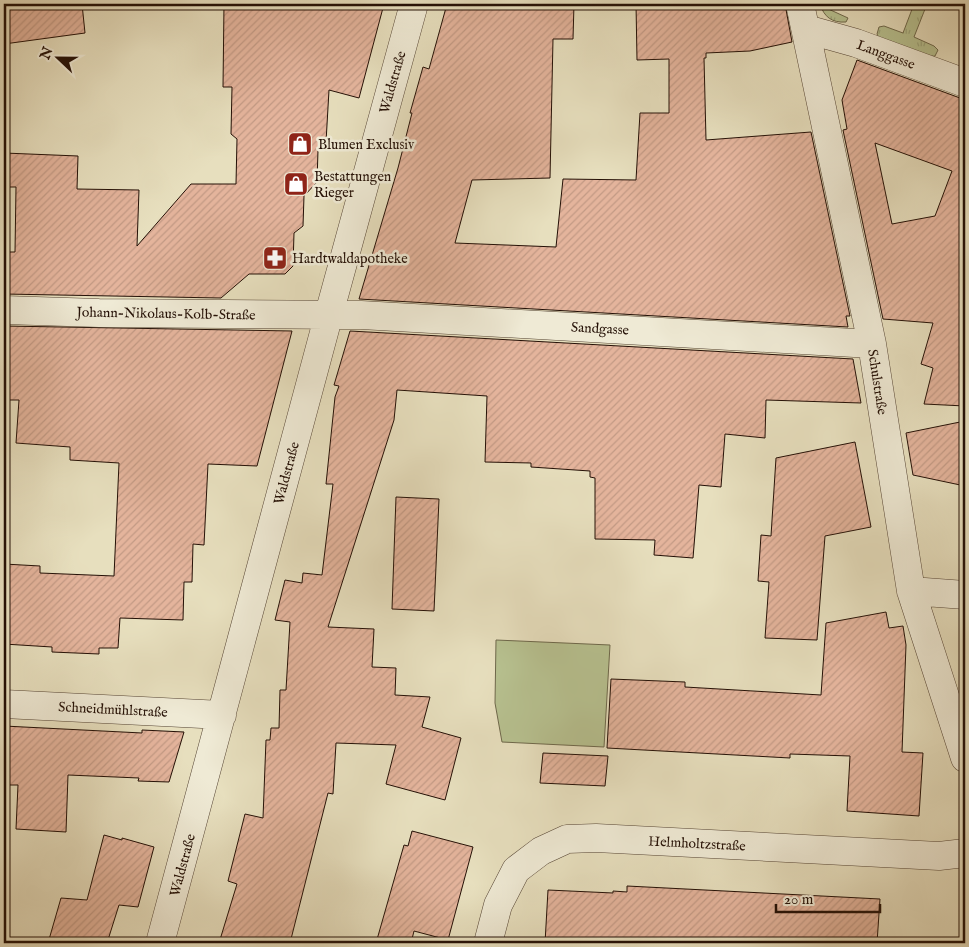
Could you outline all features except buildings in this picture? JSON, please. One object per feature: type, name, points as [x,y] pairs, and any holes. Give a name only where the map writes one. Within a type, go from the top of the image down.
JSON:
[{"type":"street","name":"Waldstraße","points":[[160,943],[414,4]]},
{"type":"street","name":"Langgasse","points":[[803,16],[856,43],[965,83]]},
{"type":"street","name":"Schulstraße","points":[[803,16],[872,344],[911,591],[965,758]]},
{"type":"street","name":"Johann-Nikolaus-Kolb-Straße","points":[[4,310],[99,313],[329,314]]},
{"type":"street","name":"Sandgasse","points":[[329,314],[872,344]]},
{"type":"street","points":[[911,591],[965,595]]},
{"type":"street","name":"Schneidmühlstraße","points":[[4,704],[222,715]]},
{"type":"street","name":"Helmholtzstraße","points":[[488,943],[498,905],[516,870],[541,851],[567,840],[596,838],[939,856],[965,853]]},
{"type":"green space","points":[[820,4],[825,4],[824,7],[848,18],[846,22],[833,20],[826,16]]},
{"type":"green space","points":[[914,4],[927,4],[914,37],[934,46],[938,50],[935,56],[930,57],[879,38],[877,34],[879,27],[884,26],[903,33]]},
{"type":"green space","points":[[496,640],[610,645],[604,747],[502,742],[495,703]]},
{"type":"place","name":"Blumen Exclusiv","points":[[300,144]]},
{"type":"place","name":"Bestattungen Rieger","points":[[296,184]]},
{"type":"place","name":"Hardtwaldapotheke","points":[[275,258]]}]
